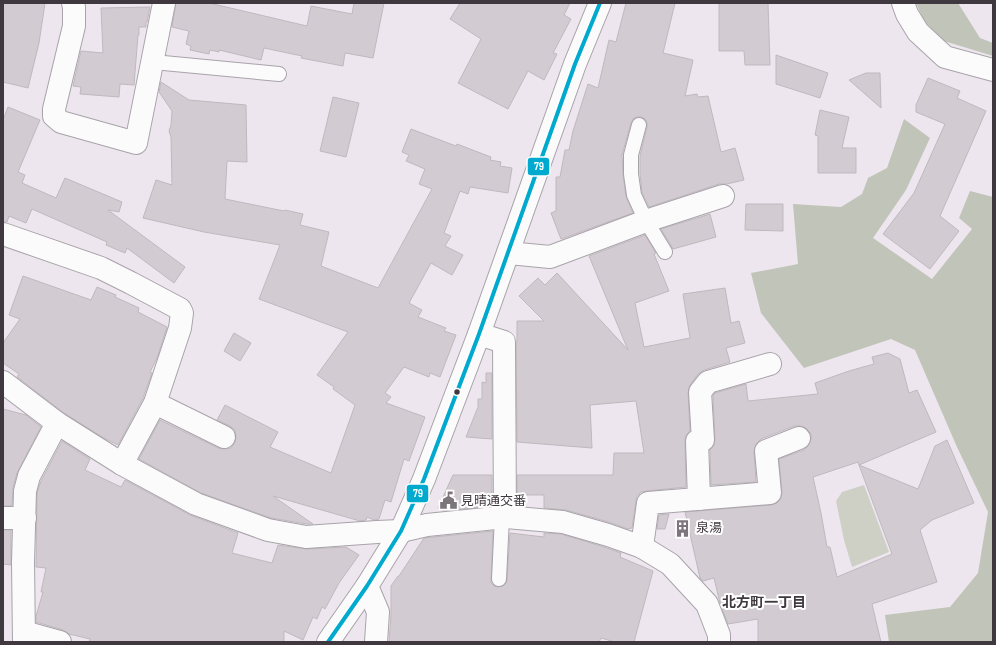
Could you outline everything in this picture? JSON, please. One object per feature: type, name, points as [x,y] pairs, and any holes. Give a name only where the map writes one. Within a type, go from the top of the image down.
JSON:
[{"type":"street","points":[[73,3],[74,26],[54,109],[54,116],[57,120],[72,126],[136,143],[164,3]]},
{"type":"street","points":[[328,642],[367,586],[401,531],[424,479],[479,334],[575,64],[600,3]]},
{"type":"street","points":[[903,3],[907,14],[918,32],[945,57],[993,70]]},
{"type":"street","points":[[508,252],[550,256],[646,220],[723,196]]},
{"type":"street","points":[[3,234],[101,268],[131,282],[180,309],[182,313],[180,328],[155,403],[122,464]]},
{"type":"street","points":[[479,334],[504,342],[504,518]]},
{"type":"street","points":[[699,499],[697,441],[704,440],[700,392],[708,382],[770,364]]},
{"type":"street","points":[[3,382],[57,423],[122,464],[196,504],[268,530],[306,537],[401,531],[427,526],[504,518],[563,522],[642,547],[670,564],[707,604],[719,635],[719,642]]},
{"type":"street","points":[[155,403],[224,437]]},
{"type":"street","points":[[57,423],[29,476],[25,491],[24,637],[60,642]]},
{"type":"street","points":[[642,547],[648,504],[770,493],[766,451],[799,438]]},
{"type":"street","points":[[3,518],[25,518]]},
{"type":"street","points":[[367,586],[378,612],[376,642]]},
{"type":"lane","points":[[153,62],[279,74]]},
{"type":"lane","points":[[639,125],[631,155],[631,174],[634,195],[646,220],[665,252]]},
{"type":"lane","points":[[499,579],[504,518]]},
{"type":"shaded area","points":[[916,3],[958,3],[980,38],[993,43],[993,56],[944,41],[924,21]]},
{"type":"shaded area","points":[[904,119],[930,138],[906,190],[873,238],[932,279],[972,229],[959,218],[970,191],[993,197],[993,642],[889,642],[885,615],[950,607],[978,573],[988,512],[957,447],[915,350],[891,339],[804,368],[761,313],[751,273],[798,264],[793,204],[841,207],[862,194],[868,178],[887,168]]},
{"type":"shaded area","points":[[864,485],[889,552],[852,567],[844,540],[836,501],[842,492]]},
{"type":"building","points":[[3,3],[45,3],[39,43],[28,88],[3,82]]},
{"type":"building","points":[[176,3],[209,3],[307,26],[311,6],[352,14],[354,3],[384,3],[373,58],[345,53],[343,66],[301,58],[302,56],[264,48],[261,60],[219,50],[219,52],[210,50],[209,54],[190,50],[191,46],[186,44],[189,31],[172,27]]},
{"type":"building","points":[[460,3],[570,3],[564,15],[571,19],[553,53],[557,54],[544,80],[528,71],[508,109],[458,83],[481,39],[450,19]]},
{"type":"building","points":[[626,3],[675,3],[663,53],[693,60],[685,96],[697,94],[698,97],[708,96],[721,152],[735,148],[744,180],[727,184],[719,184],[649,207],[642,193],[640,173],[640,156],[647,123],[645,119],[636,117],[631,123],[622,155],[626,196],[633,213],[561,239],[551,213],[556,211],[556,177],[560,177],[565,150],[569,150],[573,131],[588,84],[598,88],[609,40],[616,42]]},
{"type":"building","points":[[719,3],[768,3],[770,65],[745,65],[744,51],[719,51]]},
{"type":"building","points":[[150,7],[146,27],[139,27],[134,85],[120,84],[119,97],[80,94],[81,87],[73,86],[81,51],[103,53],[101,8]]},
{"type":"building","points":[[776,55],[828,73],[820,98],[776,84]]},
{"type":"building","points":[[866,73],[880,73],[881,108],[849,80]]},
{"type":"building","points":[[928,78],[960,91],[957,98],[986,111],[940,216],[959,231],[930,269],[883,234],[914,193],[945,124],[916,112],[916,105]]},
{"type":"building","points":[[161,82],[189,100],[246,105],[247,162],[227,161],[225,199],[303,214],[300,225],[329,232],[321,266],[378,288],[432,189],[419,184],[425,169],[406,161],[409,155],[402,152],[411,129],[491,157],[490,160],[501,162],[500,166],[512,168],[508,193],[470,187],[468,194],[460,191],[444,233],[451,236],[445,246],[463,255],[452,275],[431,263],[409,303],[422,310],[418,317],[446,328],[444,331],[456,335],[440,377],[430,373],[429,377],[404,367],[385,393],[391,397],[386,403],[425,417],[409,461],[404,459],[391,502],[385,500],[379,519],[374,520],[367,517],[366,520],[360,521],[273,496],[313,524],[271,518],[201,493],[139,459],[160,420],[218,448],[231,448],[235,442],[235,430],[217,420],[225,405],[278,432],[270,447],[331,473],[355,405],[317,375],[348,332],[259,299],[280,245],[204,232],[143,218],[156,180],[172,185],[171,137],[169,131],[172,111],[159,92]]},
{"type":"building","points":[[333,97],[359,103],[346,157],[320,151]]},
{"type":"building","points":[[8,107],[40,120],[18,172],[25,175],[22,183],[56,198],[65,178],[122,202],[119,212],[108,210],[185,267],[174,283],[127,248],[125,253],[106,245],[107,242],[32,209],[26,223],[9,216],[7,222],[3,222],[3,120]]},
{"type":"building","points":[[820,110],[849,117],[842,148],[856,148],[856,173],[818,173],[818,136],[815,135]]},
{"type":"building","points":[[746,204],[783,204],[783,231],[745,230]]},
{"type":"building","points":[[710,214],[716,237],[673,249],[661,229]]},
{"type":"building","points":[[645,235],[656,253],[654,254],[669,291],[635,303],[644,347],[690,338],[683,294],[725,288],[731,323],[739,321],[745,343],[726,348],[730,362],[704,370],[698,374],[690,385],[688,393],[690,431],[686,435],[685,441],[686,487],[641,492],[637,496],[632,528],[628,529],[566,510],[544,508],[544,495],[517,495],[517,475],[613,475],[614,453],[644,453],[636,401],[590,405],[592,448],[517,442],[517,321],[544,321],[519,296],[538,278],[545,285],[557,273],[628,350],[589,256]]},
{"type":"building","points":[[23,276],[91,300],[97,287],[116,295],[115,297],[139,308],[138,312],[167,327],[157,358],[150,372],[152,373],[143,398],[118,445],[102,437],[64,413],[17,377],[19,374],[3,363],[3,343],[20,319],[9,315]]},
{"type":"building","points":[[234,333],[251,343],[240,361],[224,351]]},
{"type":"building","points":[[888,353],[900,359],[909,393],[917,390],[936,432],[859,465],[918,489],[935,446],[947,440],[974,503],[932,520],[920,530],[937,582],[872,604],[881,642],[758,642],[758,619],[728,624],[720,603],[714,578],[703,581],[700,578],[685,512],[771,505],[777,503],[781,499],[782,492],[779,459],[804,450],[811,440],[811,434],[806,428],[794,426],[761,439],[756,444],[754,452],[756,482],[711,485],[710,450],[714,445],[715,439],[713,396],[715,393],[746,384],[748,401],[818,394],[815,383],[874,364],[872,357]],"holes":[[[858,462],[892,554],[837,577],[830,547],[827,547],[813,477]]]},
{"type":"building","points":[[486,373],[492,373],[492,439],[466,437],[478,407],[478,399],[482,399],[482,382],[486,383]]},
{"type":"building","points":[[3,409],[26,415],[41,427],[17,473],[13,488],[12,506],[3,506]]},
{"type":"building","points":[[62,441],[90,459],[85,470],[121,487],[125,480],[190,515],[238,533],[232,553],[272,563],[278,545],[307,549],[346,547],[359,555],[339,583],[325,609],[322,607],[317,619],[313,617],[303,640],[284,631],[284,642],[89,642],[90,639],[69,634],[63,630],[36,622],[36,616],[43,592],[41,592],[46,568],[36,567],[37,493],[41,481]]},
{"type":"building","points":[[453,475],[492,475],[492,506],[443,511],[438,508]]},
{"type":"building","points":[[669,514],[665,529],[657,529],[659,515]]},
{"type":"building","points":[[3,530],[11,530],[11,565],[3,564]]},
{"type":"building","points":[[493,531],[491,583],[498,587],[503,586],[507,580],[510,533],[544,537],[544,533],[561,534],[621,553],[620,557],[653,571],[634,642],[615,642],[601,638],[599,642],[389,642],[391,586],[424,538]]},
{"type":"transit line","name":"79","points":[[328,642],[367,586],[401,531],[424,479],[479,334],[575,64],[600,3]]},
{"type":"place","name":"見晴通交番","points":[[448,501]]},
{"type":"place","name":"泉湯","points":[[683,528]]},
{"type":"district","name":"北方町一丁目","points":[[764,602]]}]
